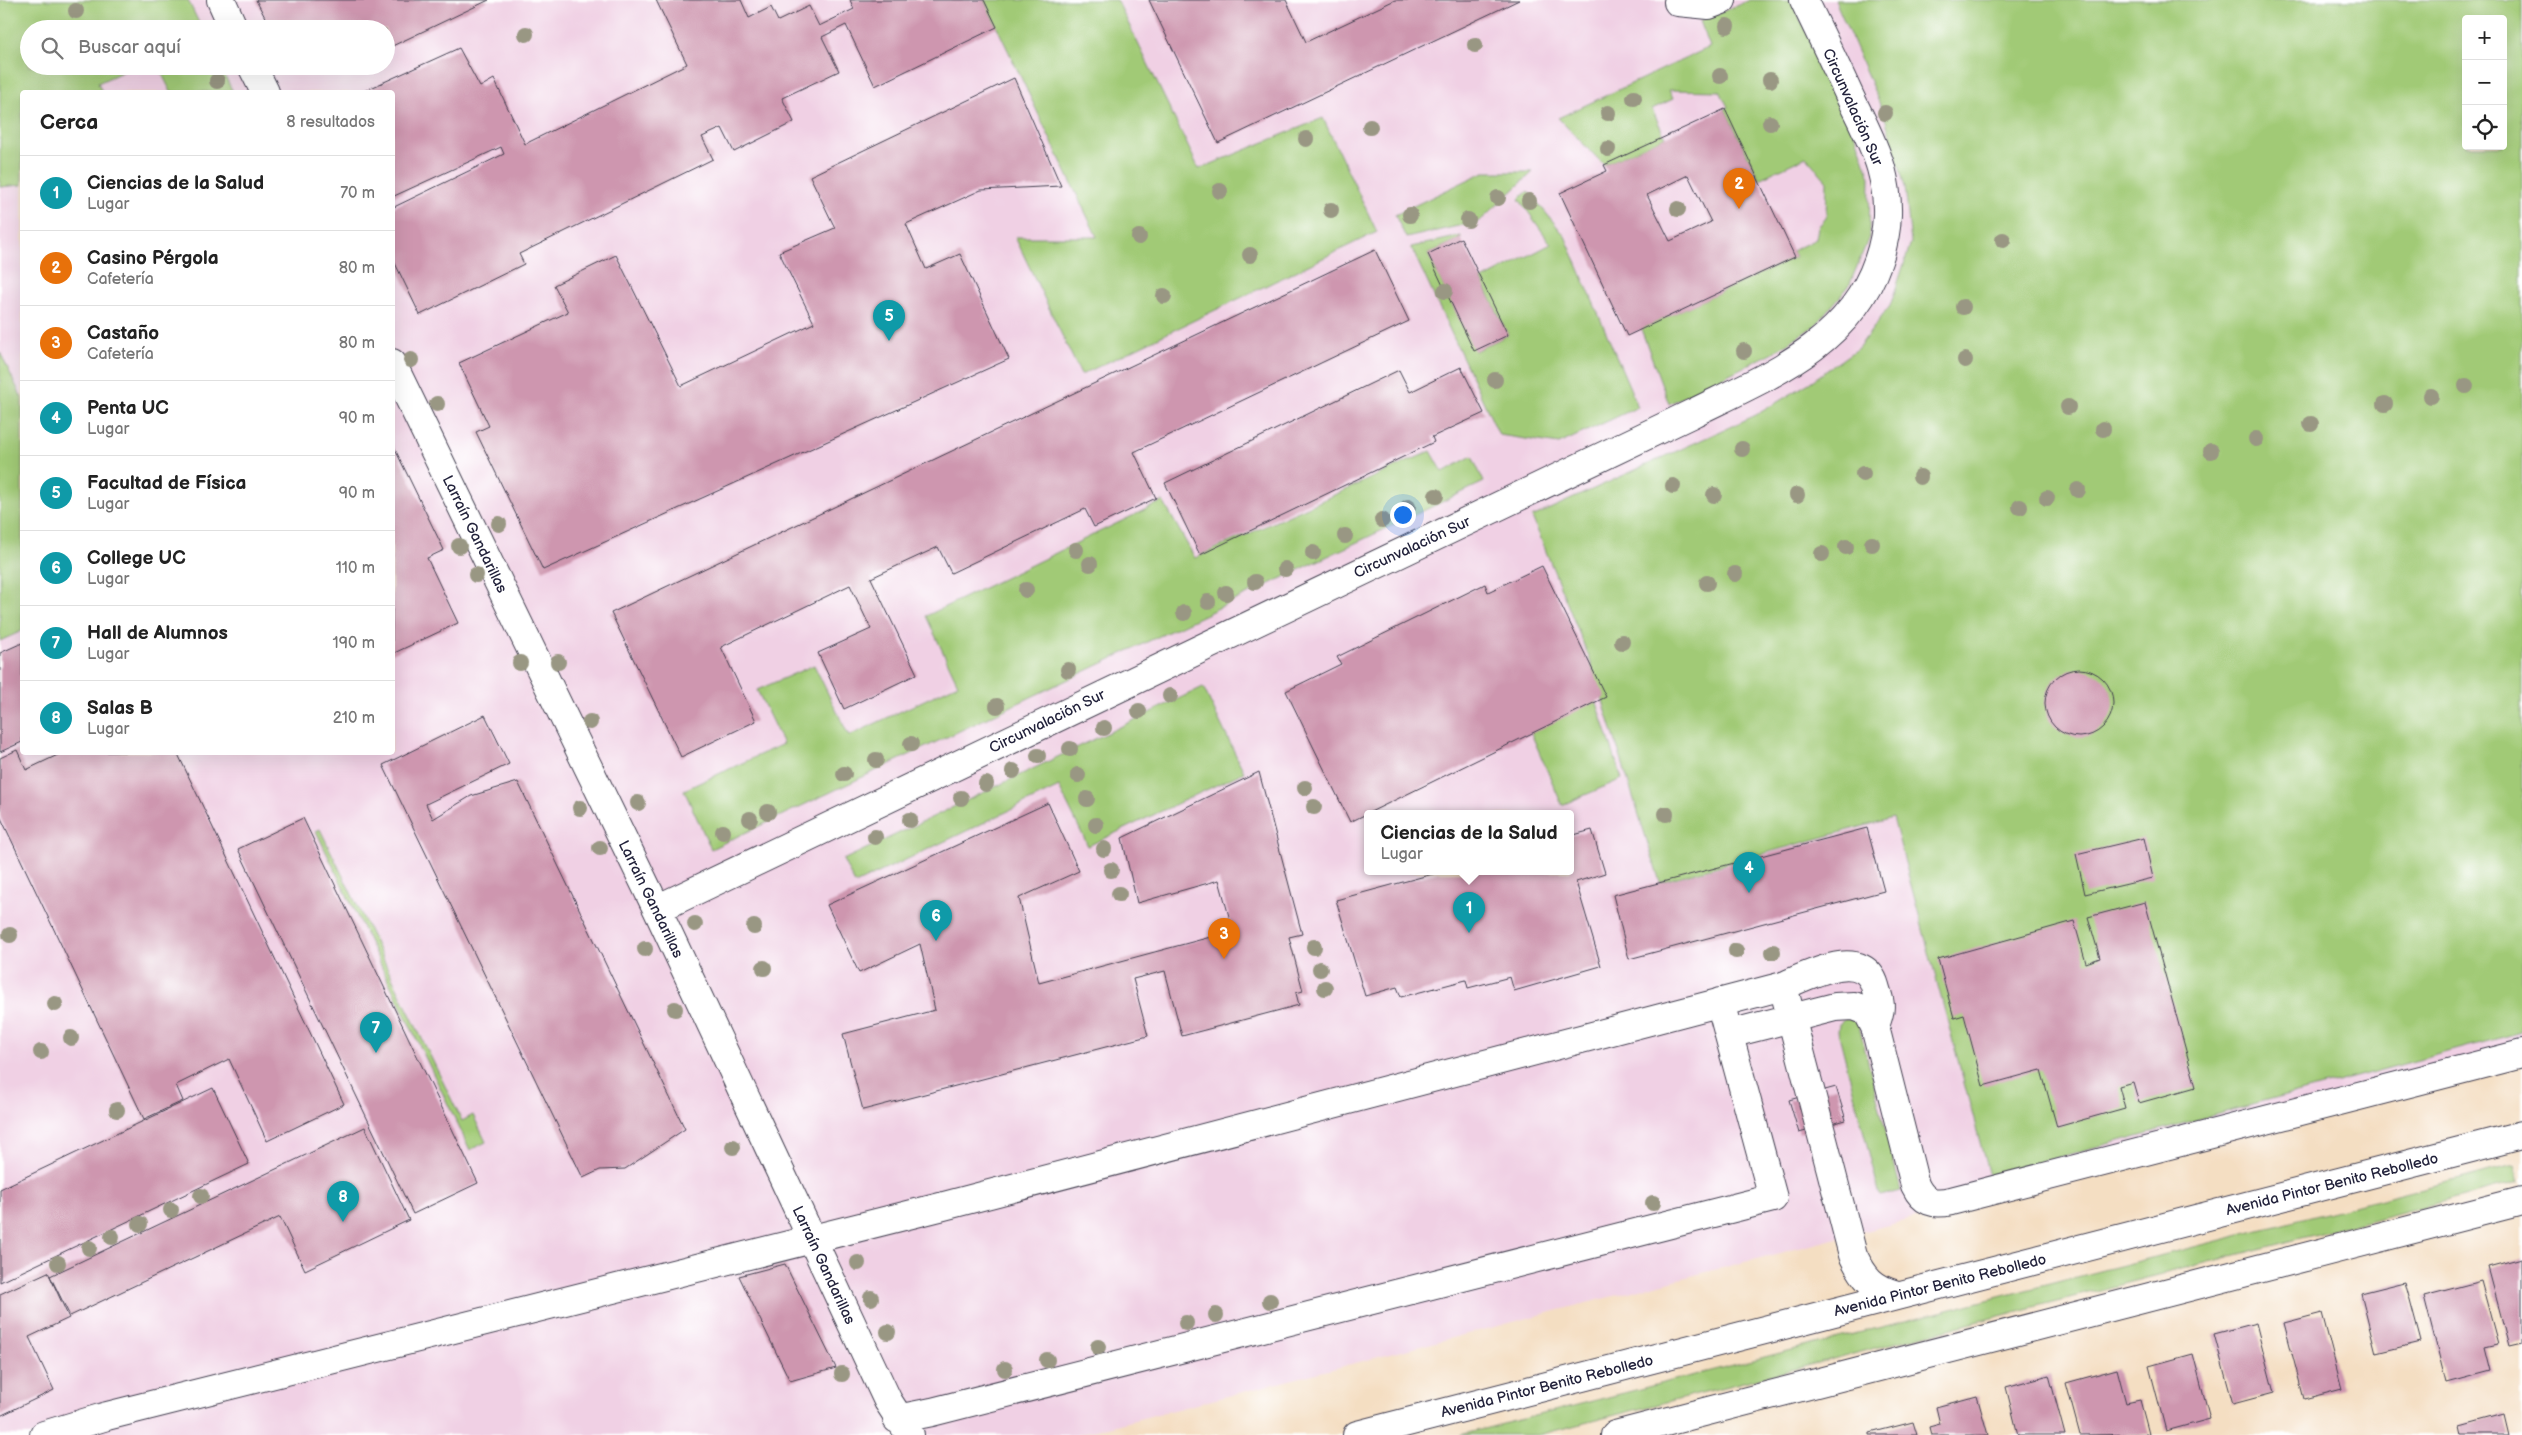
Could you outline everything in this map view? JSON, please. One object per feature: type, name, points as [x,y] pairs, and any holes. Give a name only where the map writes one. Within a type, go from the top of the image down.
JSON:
[{"type":"street","points":[[221,0],[230,20]]},
{"type":"street","points":[[1678,2],[1709,5],[1722,0]]},
{"type":"street","name":"Circunvalación Sur","points":[[656,909],[1691,414],[1773,373],[1809,351],[1841,324],[1865,292],[1885,238],[1888,209],[1885,188],[1873,145],[1804,0]]},
{"type":"street","points":[[256,75],[264,90]]},
{"type":"street","name":"Larraín Gandarillas","points":[[395,369],[656,909],[903,1427]]},
{"type":"street","points":[[46,1435],[107,1416],[812,1238],[1547,1048],[1783,986],[1820,971],[1843,965],[1862,969],[1874,982],[1880,1004],[1875,1028]]},
{"type":"street","points":[[1783,986],[1853,1255],[1862,1275],[1881,1291],[1897,1295]]},
{"type":"street","points":[[903,1427],[932,1412],[1773,1198],[1720,1002]]},
{"type":"street","points":[[1729,1034],[1834,1007],[1854,1006],[1867,1011],[1875,1028],[1915,1185],[1925,1200],[1932,1204],[1951,1201],[2522,1054]]},
{"type":"street","name":"Avenida Pintor Benito Rebolledo","points":[[1357,1435],[2522,1135]]},
{"type":"street","points":[[1615,1435],[2522,1201]]},
{"type":"shaded area","points":[[0,0],[2522,0],[2522,1065],[1849,1235],[1077,1435],[0,1435]]},
{"type":"green space","points":[[0,0],[188,0],[198,20],[20,20],[20,75],[115,75],[98,83],[101,90],[20,90],[20,185],[0,187]]},
{"type":"green space","points":[[984,0],[1117,0],[1199,169],[1323,118],[1377,232],[1081,375],[1015,237],[1097,237]]},
{"type":"green space","points":[[1750,0],[1791,0],[1853,127],[1870,177],[1869,237],[1849,286],[1816,325],[1772,353],[1669,404],[1641,329],[1795,257],[1792,251],[1816,239],[1818,227],[1826,218],[1827,181],[1806,157],[1759,179],[1725,109],[1728,107],[1720,91],[1669,90],[1673,99],[1652,109],[1665,137],[1604,165],[1558,118],[1710,47],[1700,21]]},
{"type":"green space","points":[[1835,0],[2522,0],[2522,1032],[1989,1176],[1893,818],[1660,882],[1590,660],[1532,517],[1756,415],[1809,383],[1858,348],[1890,306],[1911,243],[1905,187],[1884,114]]},
{"type":"green space","points":[[162,75],[224,75],[232,90],[170,90]]},
{"type":"green space","points":[[1484,172],[1533,172],[1480,221],[1406,238],[1395,215]]},
{"type":"green space","points":[[1528,191],[1565,236],[1638,407],[1559,444],[1499,435],[1411,247],[1461,236],[1461,238],[1428,254],[1475,351],[1508,335],[1482,280],[1551,244],[1519,199]]},
{"type":"green space","points":[[0,352],[20,394],[20,632],[0,641]]},
{"type":"green space","points":[[1431,451],[1443,472],[1472,456],[1484,482],[711,849],[684,790],[783,744],[757,690],[814,665],[849,736],[958,684],[926,616],[1163,501],[1195,558]]},
{"type":"green space","points":[[1203,687],[1244,772],[1088,846],[1059,787],[855,884],[843,860]]},
{"type":"green space","points":[[1596,700],[1622,779],[1562,805],[1531,733]]},
{"type":"green space","points":[[320,829],[462,1121],[473,1115],[486,1142],[470,1150],[316,831]]},
{"type":"green space","points":[[1845,1019],[1853,1020],[1859,1026],[1901,1191],[1880,1196],[1838,1031],[1839,1024]]},
{"type":"green space","points":[[2514,1165],[2519,1182],[1538,1435],[1460,1435]]},
{"type":"building","points":[[256,0],[489,0],[395,45],[395,20],[266,20]]},
{"type":"building","points":[[656,0],[741,0],[749,18],[771,7],[778,21],[809,6],[819,26],[854,9],[850,0],[984,0],[997,27],[875,86],[846,25],[822,37],[839,71],[782,98],[794,122],[734,152],[722,128],[702,137],[713,159],[519,254],[524,264],[420,315],[395,263],[395,207],[504,154],[501,147],[395,196],[395,90],[366,90],[459,48],[480,87],[494,79],[525,144],[687,64]]},
{"type":"building","points":[[1149,0],[1286,0],[1306,42],[1395,0],[1519,0],[1218,143]]},
{"type":"building","points":[[1014,78],[1061,186],[981,190],[906,224],[926,269],[960,254],[1009,359],[543,570],[476,432],[489,426],[459,363],[568,312],[554,285],[616,255],[681,386],[814,323],[779,252],[835,228],[810,176]]},
{"type":"building","points":[[1725,109],[1795,257],[1627,336],[1560,193],[1607,171],[1604,165]],"holes":[[[1688,175],[1711,222],[1670,241],[1647,195]]]},
{"type":"building","points":[[1461,238],[1508,335],[1474,351],[1428,254]]},
{"type":"building","points":[[1375,250],[1409,321],[1134,452],[1156,498],[1094,527],[1085,509],[951,573],[938,547],[871,578],[917,674],[844,709],[818,653],[871,629],[850,585],[721,647],[756,721],[681,757],[611,613]]},
{"type":"building","points":[[1461,367],[1484,413],[1432,437],[1434,442],[1200,555],[1165,483],[1399,370],[1410,392]]},
{"type":"building","points":[[395,449],[444,550],[427,558],[458,623],[395,653]]},
{"type":"building","points":[[1542,566],[1606,697],[1375,810],[1364,810],[1364,815],[1350,822],[1286,691],[1341,664],[1337,657],[1485,584],[1488,592]]},
{"type":"building","points":[[20,644],[20,743],[0,752],[0,653]]},
{"type":"building","points":[[2079,669],[2092,672],[2103,679],[2110,690],[2113,703],[2110,716],[2103,727],[2092,734],[2079,737],[2066,734],[2055,727],[2048,716],[2045,703],[2048,690],[2055,679],[2066,672]]},
{"type":"building","points":[[485,715],[509,764],[426,804],[433,819],[471,796],[518,782],[685,1129],[625,1169],[600,1170],[583,1178],[383,765]]},
{"type":"building","points":[[17,750],[26,770],[58,755],[178,755],[344,1104],[267,1141],[229,1059],[176,1085],[183,1101],[144,1119],[0,816],[0,758]]},
{"type":"building","points":[[1259,772],[1302,934],[1289,937],[1303,991],[1296,993],[1299,1005],[1182,1036],[1165,971],[1133,979],[1148,1036],[863,1110],[843,1034],[935,1010],[920,944],[859,973],[827,905],[1048,803],[1079,871],[1019,898],[1039,983],[1233,931],[1219,880],[1137,903],[1122,838]]},
{"type":"building","points":[[303,818],[478,1183],[413,1214],[238,849]]},
{"type":"building","points":[[1867,828],[1884,891],[1629,959],[1613,895]]},
{"type":"building","points":[[1592,830],[1605,873],[1576,882],[1601,966],[1514,991],[1510,977],[1468,988],[1466,980],[1401,997],[1397,987],[1365,996],[1336,900],[1429,875],[1574,875],[1574,835]]},
{"type":"building","points":[[2144,838],[2153,878],[2085,894],[2076,854]]},
{"type":"building","points":[[2145,902],[2196,1087],[2139,1103],[2133,1082],[2119,1086],[2125,1108],[2057,1127],[2041,1070],[1983,1086],[1964,1015],[1954,1018],[1938,959],[2074,921],[2086,963],[2100,958],[2088,917]]},
{"type":"building","points":[[1836,1087],[1846,1120],[1799,1133],[1789,1100]]},
{"type":"building","points":[[213,1088],[249,1164],[0,1282],[0,1189]]},
{"type":"building","points":[[365,1127],[409,1220],[305,1270],[280,1217],[70,1316],[50,1276]]},
{"type":"building","points":[[2522,1258],[2522,1343],[2509,1346],[2488,1267]]},
{"type":"building","points":[[785,1264],[836,1368],[790,1381],[739,1276]]},
{"type":"building","points":[[48,1272],[69,1318],[29,1337],[54,1390],[0,1416],[0,1294]]},
{"type":"building","points":[[2481,1281],[2498,1344],[2485,1347],[2491,1371],[2446,1383],[2424,1296]]},
{"type":"building","points":[[2405,1282],[2421,1342],[2376,1353],[2361,1293]]},
{"type":"building","points":[[2322,1313],[2342,1389],[2304,1399],[2284,1323]]},
{"type":"building","points":[[2256,1323],[2274,1393],[2233,1404],[2214,1334]]},
{"type":"building","points":[[2193,1354],[2210,1419],[2166,1431],[2149,1366]]},
{"type":"building","points":[[2117,1369],[2126,1403],[2140,1400],[2149,1434],[2080,1435],[2066,1383]]},
{"type":"building","points":[[2049,1375],[2065,1435],[2018,1435],[2006,1387]]},
{"type":"building","points":[[1977,1396],[1988,1435],[1931,1435],[1929,1427],[1940,1424],[1936,1407]]},
{"type":"building","points":[[2504,1414],[2509,1435],[2462,1435],[2460,1426]]},
{"type":"building","points":[[1913,1422],[1917,1435],[1870,1435],[1870,1433]]},
{"type":"place","name":"Casino Pérgola","points":[[1739,209]]},
{"type":"place","name":"Facultad de Física","points":[[889,341]]},
{"type":"place","name":"Penta UC","points":[[1749,893]]},
{"type":"place","name":"Ciencias de la Salud","points":[[1469,933]]},
{"type":"place","name":"College UC","points":[[936,941]]},
{"type":"place","name":"Castaño","points":[[1224,959]]},
{"type":"place","name":"Hall de Alumnos","points":[[376,1053]]},
{"type":"place","name":"Salas B","points":[[343,1222]]}]
